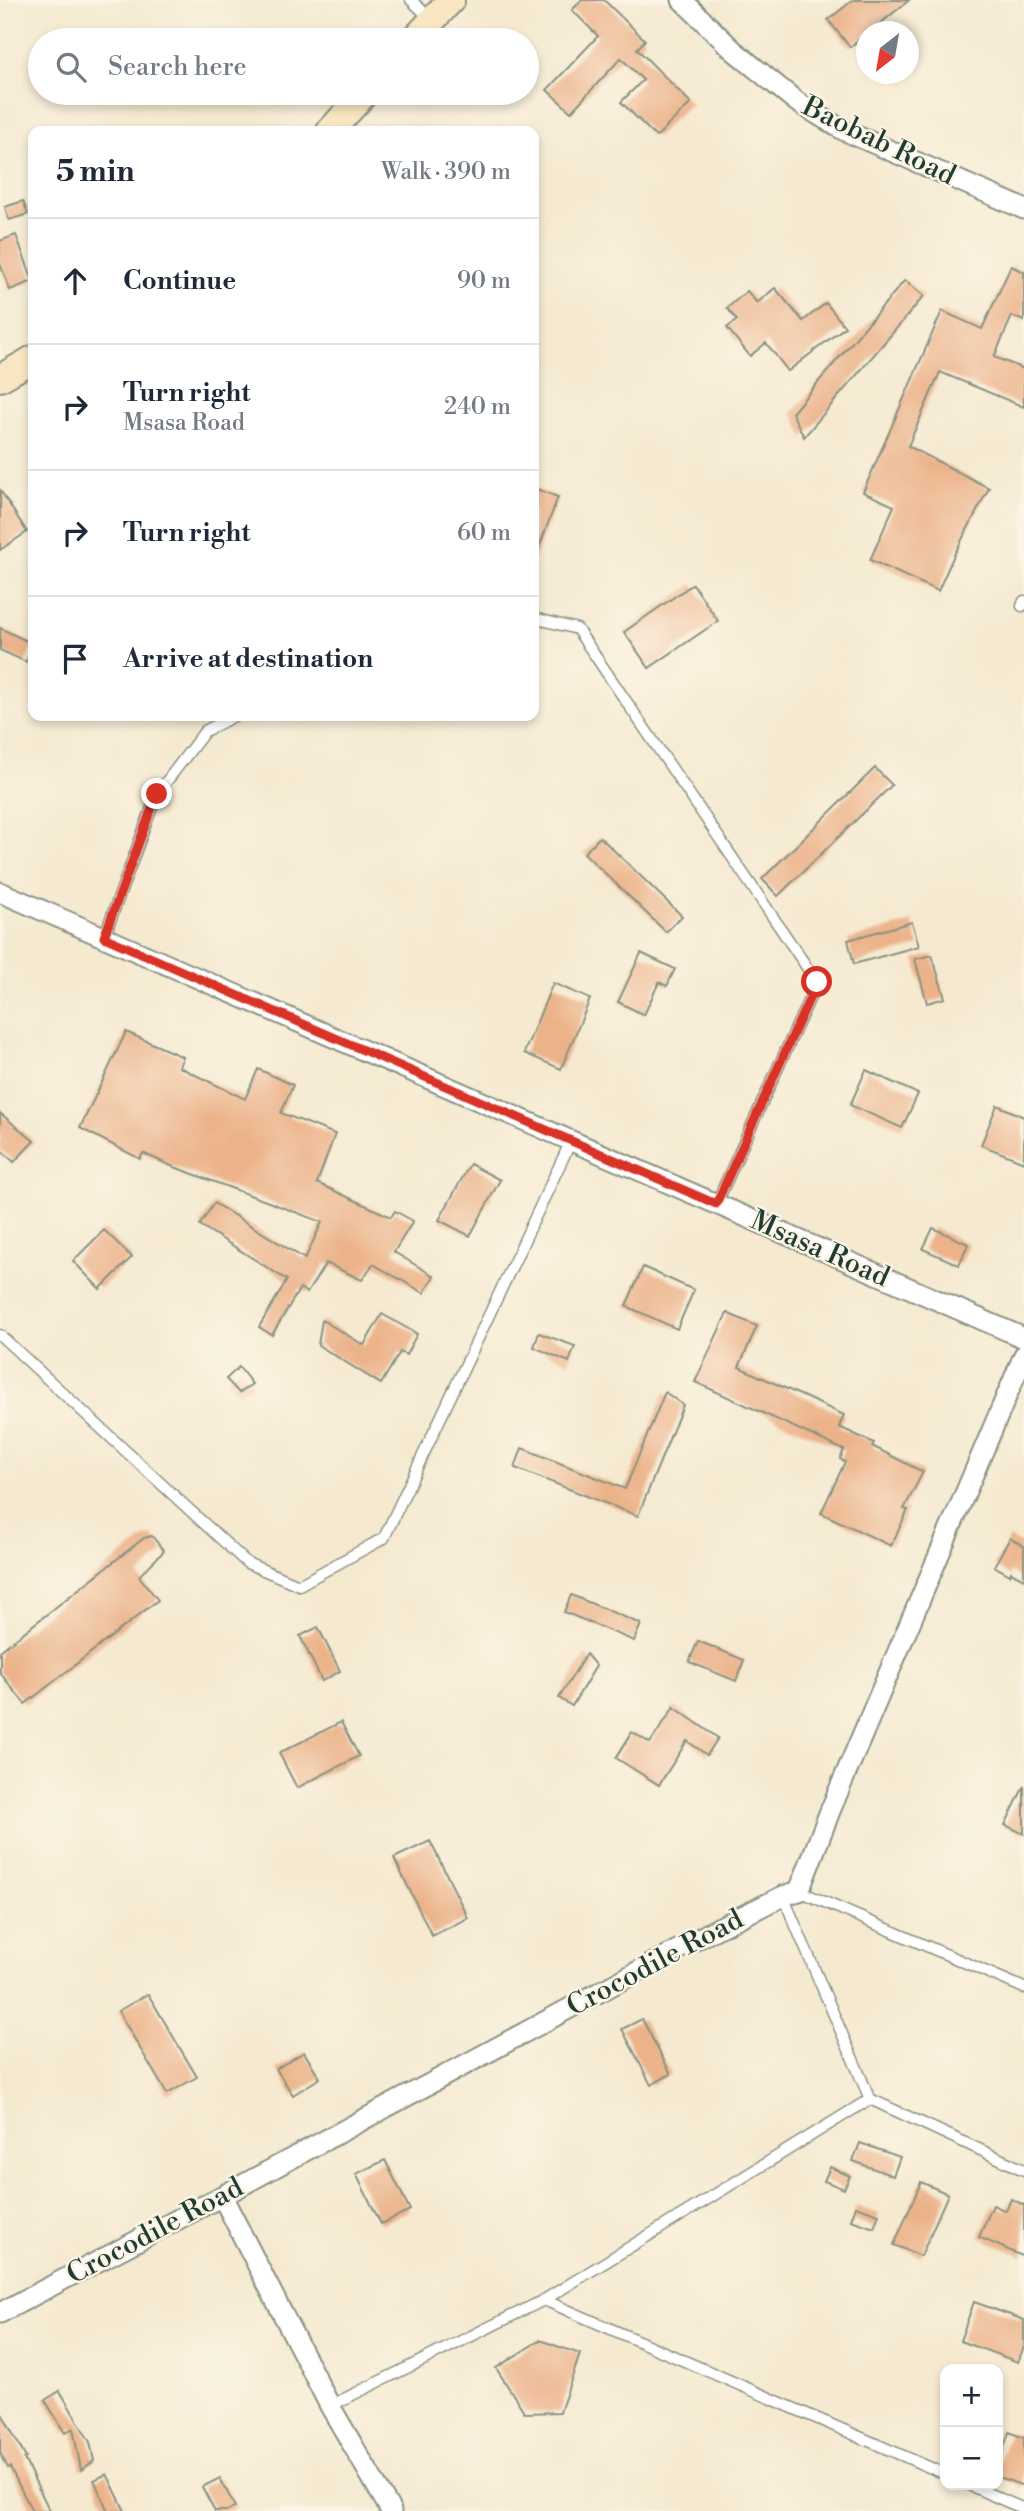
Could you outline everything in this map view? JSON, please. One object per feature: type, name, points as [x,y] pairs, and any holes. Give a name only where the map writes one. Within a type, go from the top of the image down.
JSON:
[{"type":"street","points":[[425,28],[451,0]]},
{"type":"street","name":"Baobab Road","points":[[682,0],[733,50],[797,102],[843,130],[1024,209]]},
{"type":"street","points":[[335,126],[354,105]]},
{"type":"street","points":[[0,377],[28,362]]},
{"type":"street","name":"Msasa Road","points":[[0,892],[1024,1338]]},
{"type":"street","points":[[791,1893],[830,1811],[1024,1355]]},
{"type":"street","name":"Crocodile Road","points":[[0,2313],[706,1934],[791,1893]]},
{"type":"street","points":[[222,2196],[330,2406],[391,2511]]},
{"type":"lane","points":[[411,0],[432,20]]},
{"type":"lane","points":[[539,619],[577,629],[817,982],[716,1204]]},
{"type":"lane","points":[[104,937],[157,794],[205,731],[224,721]]},
{"type":"lane","points":[[0,1335],[247,1563],[299,1585],[384,1538],[571,1141]]},
{"type":"lane","points":[[791,1893],[1024,1987]]},
{"type":"lane","points":[[791,1893],[870,2099],[1024,2170]]},
{"type":"lane","points":[[330,2406],[544,2300],[870,2099]]},
{"type":"lane","points":[[544,2300],[940,2472]]},
{"type":"lane","points":[[980,2490],[1024,2509]]},
{"type":"building","points":[[582,0],[604,0],[645,40],[637,49],[691,103],[656,137],[621,102],[643,80],[621,58],[571,112],[547,90],[598,36],[572,10]]},
{"type":"building","points":[[853,0],[909,0],[883,21],[856,21],[856,42],[850,47],[828,20]]},
{"type":"building","points":[[23,201],[28,214],[9,220],[5,207]]},
{"type":"building","points":[[16,235],[28,267],[28,283],[10,290],[0,264],[0,241]]},
{"type":"building","points":[[1011,266],[1024,272],[1024,321],[1012,316],[994,357],[1024,369],[1024,407],[940,372],[908,446],[989,488],[938,591],[870,560],[894,506],[863,492],[942,311],[982,329]]},
{"type":"building","points":[[905,280],[924,296],[804,437],[792,413]]},
{"type":"building","points":[[775,288],[803,321],[826,303],[845,327],[788,371],[766,343],[750,356],[727,328],[737,320],[727,308],[747,291],[757,303]]},
{"type":"building","points":[[0,490],[27,532],[0,550]]},
{"type":"building","points":[[539,490],[558,497],[539,547]]},
{"type":"building","points":[[693,584],[718,621],[649,668],[624,632]]},
{"type":"building","points":[[0,628],[28,642],[26,662],[0,650]]},
{"type":"building","points":[[875,768],[892,785],[778,896],[762,879]]},
{"type":"building","points":[[600,837],[682,916],[666,932],[584,853]]},
{"type":"building","points":[[912,922],[919,946],[854,964],[848,940]]},
{"type":"building","points":[[641,953],[675,969],[667,986],[659,982],[644,1015],[618,1002]]},
{"type":"building","points":[[932,955],[945,998],[927,1003],[915,959]]},
{"type":"building","points":[[553,983],[590,999],[561,1069],[524,1053]]},
{"type":"building","points":[[126,1032],[183,1057],[179,1067],[245,1099],[258,1069],[293,1085],[281,1113],[335,1134],[317,1183],[391,1217],[395,1211],[413,1221],[394,1252],[434,1276],[424,1293],[373,1264],[362,1280],[326,1263],[307,1293],[300,1288],[272,1335],[259,1327],[287,1280],[200,1225],[214,1203],[305,1259],[322,1222],[143,1153],[140,1159],[80,1128]]},
{"type":"building","points":[[866,1070],[918,1094],[902,1128],[850,1105]]},
{"type":"building","points":[[997,1105],[1024,1117],[1024,1162],[981,1145]]},
{"type":"building","points":[[0,1113],[34,1141],[14,1162],[0,1149]]},
{"type":"building","points":[[470,1164],[500,1180],[470,1236],[439,1220]]},
{"type":"building","points":[[933,1228],[968,1244],[959,1265],[923,1249]]},
{"type":"building","points":[[104,1230],[132,1257],[100,1289],[73,1261]]},
{"type":"building","points":[[643,1267],[694,1290],[677,1329],[626,1306]]},
{"type":"building","points":[[727,1313],[757,1326],[739,1367],[844,1415],[839,1427],[874,1443],[872,1446],[923,1472],[904,1509],[908,1510],[891,1546],[821,1513],[845,1462],[840,1459],[844,1450],[695,1382]]},
{"type":"building","points":[[382,1314],[417,1334],[406,1355],[400,1352],[381,1384],[318,1345],[322,1320],[364,1345]]},
{"type":"building","points":[[539,1333],[575,1346],[569,1362],[534,1347]]},
{"type":"building","points":[[239,1367],[252,1384],[239,1393],[226,1379]]},
{"type":"building","points":[[665,1392],[683,1405],[638,1516],[515,1468],[522,1448],[625,1489]]},
{"type":"building","points":[[152,1536],[164,1551],[139,1576],[158,1600],[25,1704],[0,1673],[0,1651],[144,1538]]},
{"type":"building","points":[[1010,1538],[1024,1546],[1024,1579],[994,1566]]},
{"type":"building","points":[[571,1595],[641,1624],[634,1641],[564,1612]]},
{"type":"building","points":[[318,1627],[340,1671],[322,1681],[300,1636]]},
{"type":"building","points":[[698,1641],[744,1660],[736,1681],[689,1662]]},
{"type":"building","points":[[586,1654],[596,1666],[572,1706],[559,1698]]},
{"type":"building","points":[[674,1707],[718,1738],[707,1755],[687,1741],[659,1785],[616,1758],[632,1732],[650,1743]]},
{"type":"building","points":[[341,1722],[359,1756],[297,1788],[279,1753]]},
{"type":"building","points":[[1024,1786],[1024,1834],[1005,1825]]},
{"type":"building","points":[[430,1841],[468,1918],[432,1936],[394,1858]]},
{"type":"building","points":[[148,1994],[197,2077],[167,2094],[118,2011]]},
{"type":"building","points":[[642,2019],[671,2074],[651,2085],[622,2029]]},
{"type":"building","points":[[304,2052],[320,2078],[293,2095],[276,2069]]},
{"type":"building","points":[[860,2143],[900,2157],[893,2176],[853,2161]]},
{"type":"building","points":[[385,2160],[410,2210],[381,2224],[356,2174]]},
{"type":"building","points":[[830,2167],[850,2176],[844,2189],[824,2181]]},
{"type":"building","points":[[921,2182],[948,2194],[921,2256],[894,2245]]},
{"type":"building","points":[[1011,2199],[1024,2205],[1024,2257],[979,2237],[993,2205],[1006,2211]]},
{"type":"building","points":[[856,2206],[879,2214],[874,2228],[851,2220]]},
{"type":"building","points":[[974,2302],[1024,2320],[1024,2346],[1018,2362],[960,2341]]},
{"type":"building","points":[[540,2340],[580,2354],[560,2412],[525,2413],[496,2368]]},
{"type":"building","points":[[60,2391],[90,2442],[94,2461],[81,2470],[73,2428],[65,2433],[45,2400]]},
{"type":"building","points":[[0,2410],[50,2511],[32,2511],[0,2453]]},
{"type":"building","points":[[1009,2432],[1024,2438],[1024,2486],[1003,2479],[1003,2451]]},
{"type":"building","points":[[107,2474],[125,2511],[108,2511],[94,2480]]},
{"type":"building","points":[[220,2478],[235,2507],[228,2511],[215,2511],[202,2487]]},
{"type":"route","points":[[157,794],[104,937],[716,1204],[817,982]]}]
